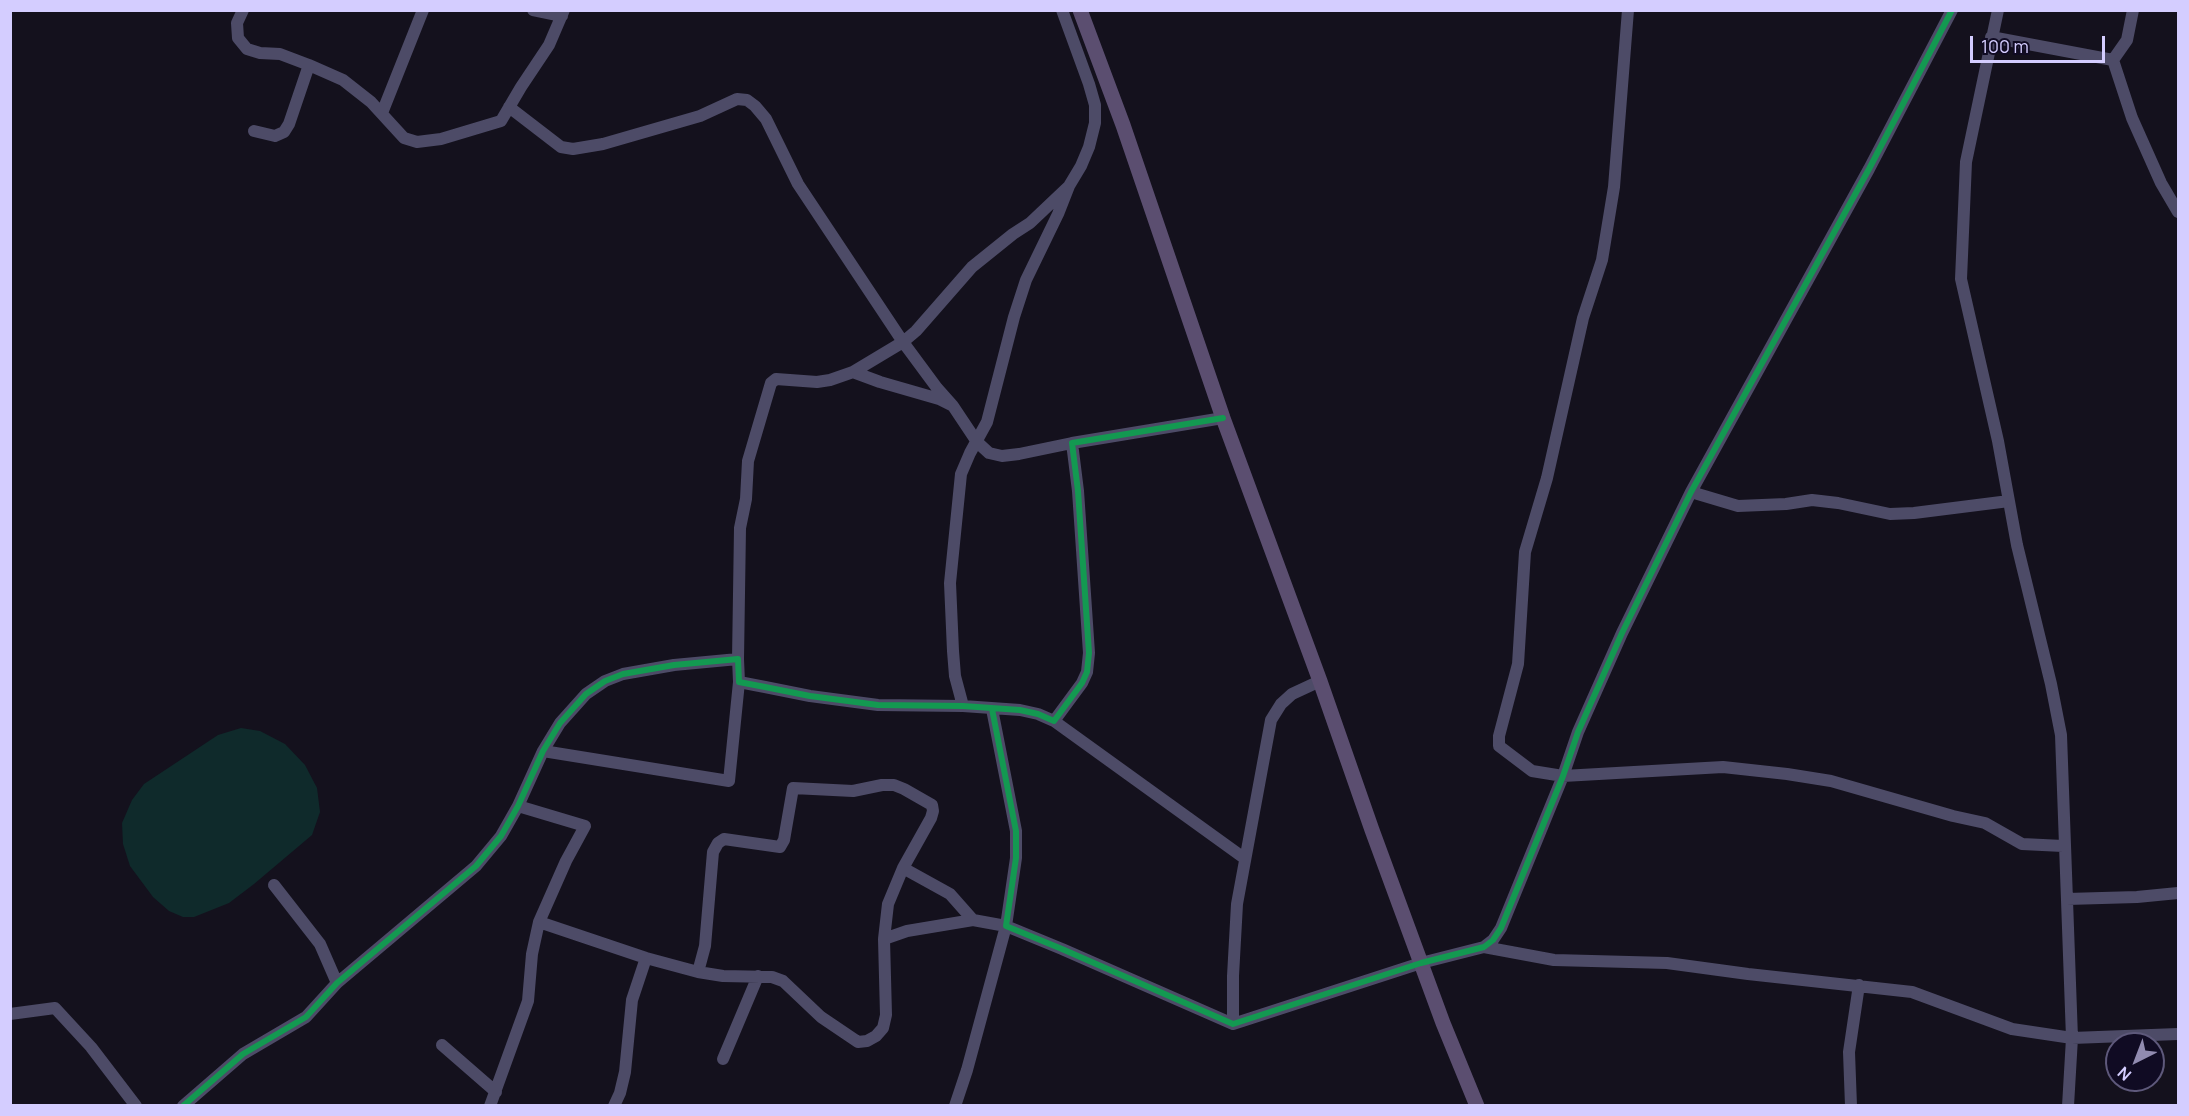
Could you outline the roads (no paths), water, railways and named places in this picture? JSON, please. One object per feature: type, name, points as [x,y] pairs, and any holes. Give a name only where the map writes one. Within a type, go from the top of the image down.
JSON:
[{"type":"main road","points":[[1080,10],[1123,125],[1223,418],[1372,830],[1443,1023],[1478,1106]]},
{"type":"street","points":[[243,10],[237,23],[238,38],[247,48],[260,53],[280,54],[309,64],[343,80],[382,113],[404,138],[417,142],[441,139],[501,121],[549,45],[563,13],[533,10]]},
{"type":"street","points":[[382,113],[423,10]]},
{"type":"street","points":[[963,706],[953,651],[950,583],[961,474],[987,422],[1010,328],[1026,280],[1069,186],[1081,166],[1095,123],[1095,105],[1062,10]]},
{"type":"street","points":[[1628,10],[1614,187],[1602,260],[1583,318],[1547,478],[1525,552],[1518,664],[1499,736],[1499,746],[1532,771],[1563,776],[1723,767],[1787,774],[1860,788],[1953,816],[1985,823],[2022,844],[2064,846]]},
{"type":"street","points":[[884,939],[907,931],[973,920],[1006,926],[1062,948],[1233,1024],[1421,963],[1484,947],[1493,940],[1501,928],[1563,776],[1578,732],[1691,492],[1864,178],[1952,10]]},
{"type":"street","points":[[1998,10],[1990,37],[1966,162],[1961,279],[1998,441],[2017,544],[2061,735],[2072,1038],[2068,1106]]},
{"type":"street","points":[[2133,10],[2127,40],[2119,48],[2113,60],[2132,118],[2158,178],[2178,212]]},
{"type":"street","points":[[1990,37],[2113,60]]},
{"type":"street","points":[[254,131],[275,136],[284,132],[289,124],[309,64]]},
{"type":"street","points":[[509,107],[561,147],[573,149],[603,144],[700,116],[737,99],[747,100],[766,119],[798,184],[903,342],[953,406],[977,442],[989,453],[1002,456],[1223,418]]},
{"type":"street","points":[[543,751],[729,781],[740,682],[738,659],[740,528],[746,499],[748,461],[771,383],[776,379],[816,382],[830,380],[853,372],[903,342],[933,313],[972,267],[1030,223],[1069,186]]},
{"type":"street","points":[[853,372],[939,399],[953,406]]},
{"type":"street","points":[[1054,721],[1082,683],[1087,672],[1089,653],[1078,491],[1072,443]]},
{"type":"street","points":[[1691,492],[1738,506],[1776,505],[1812,500],[1890,514],[2009,501]]},
{"type":"street","points":[[183,1106],[243,1054],[306,1017],[337,983],[476,866],[494,846],[518,806],[543,751],[560,723],[586,694],[605,681],[623,674],[738,659]]},
{"type":"street","points":[[1233,1024],[1235,930],[1245,858],[1271,720],[1281,704],[1292,694],[1320,681]]},
{"type":"street","points":[[740,682],[810,696],[878,705],[963,706],[1020,710],[1038,714],[1054,721],[1245,858]]},
{"type":"street","points":[[955,1106],[1006,926],[1016,858],[1016,831],[992,709]]},
{"type":"street","points":[[539,922],[646,958],[698,972],[723,976],[772,977],[783,981],[821,1017],[847,1036],[858,1042],[867,1041],[883,1028],[886,1015],[884,939],[886,913],[903,868],[933,811],[932,805],[927,800],[894,785],[853,791],[793,788],[784,840],[780,847],[724,839],[718,843],[713,852],[705,946],[698,972]]},
{"type":"street","points":[[490,1106],[528,1001],[532,954],[539,922],[566,861],[585,826],[518,806]]},
{"type":"street","points":[[903,868],[950,894],[973,920]]},
{"type":"street","points":[[274,885],[320,944],[337,983]]},
{"type":"street","points":[[2067,899],[2178,894]]},
{"type":"street","points":[[1484,947],[1554,960],[1667,963],[1912,992],[2012,1029],[2072,1038],[2178,1034]]},
{"type":"street","points":[[614,1106],[625,1072],[631,1006],[646,958]]},
{"type":"street","points":[[723,1059],[758,976]]},
{"type":"street","points":[[1851,1106],[1849,1052],[1859,985]]},
{"type":"street","points":[[10,1014],[56,1008],[91,1047],[136,1106]]},
{"type":"street","points":[[442,1045],[496,1092]]}]
